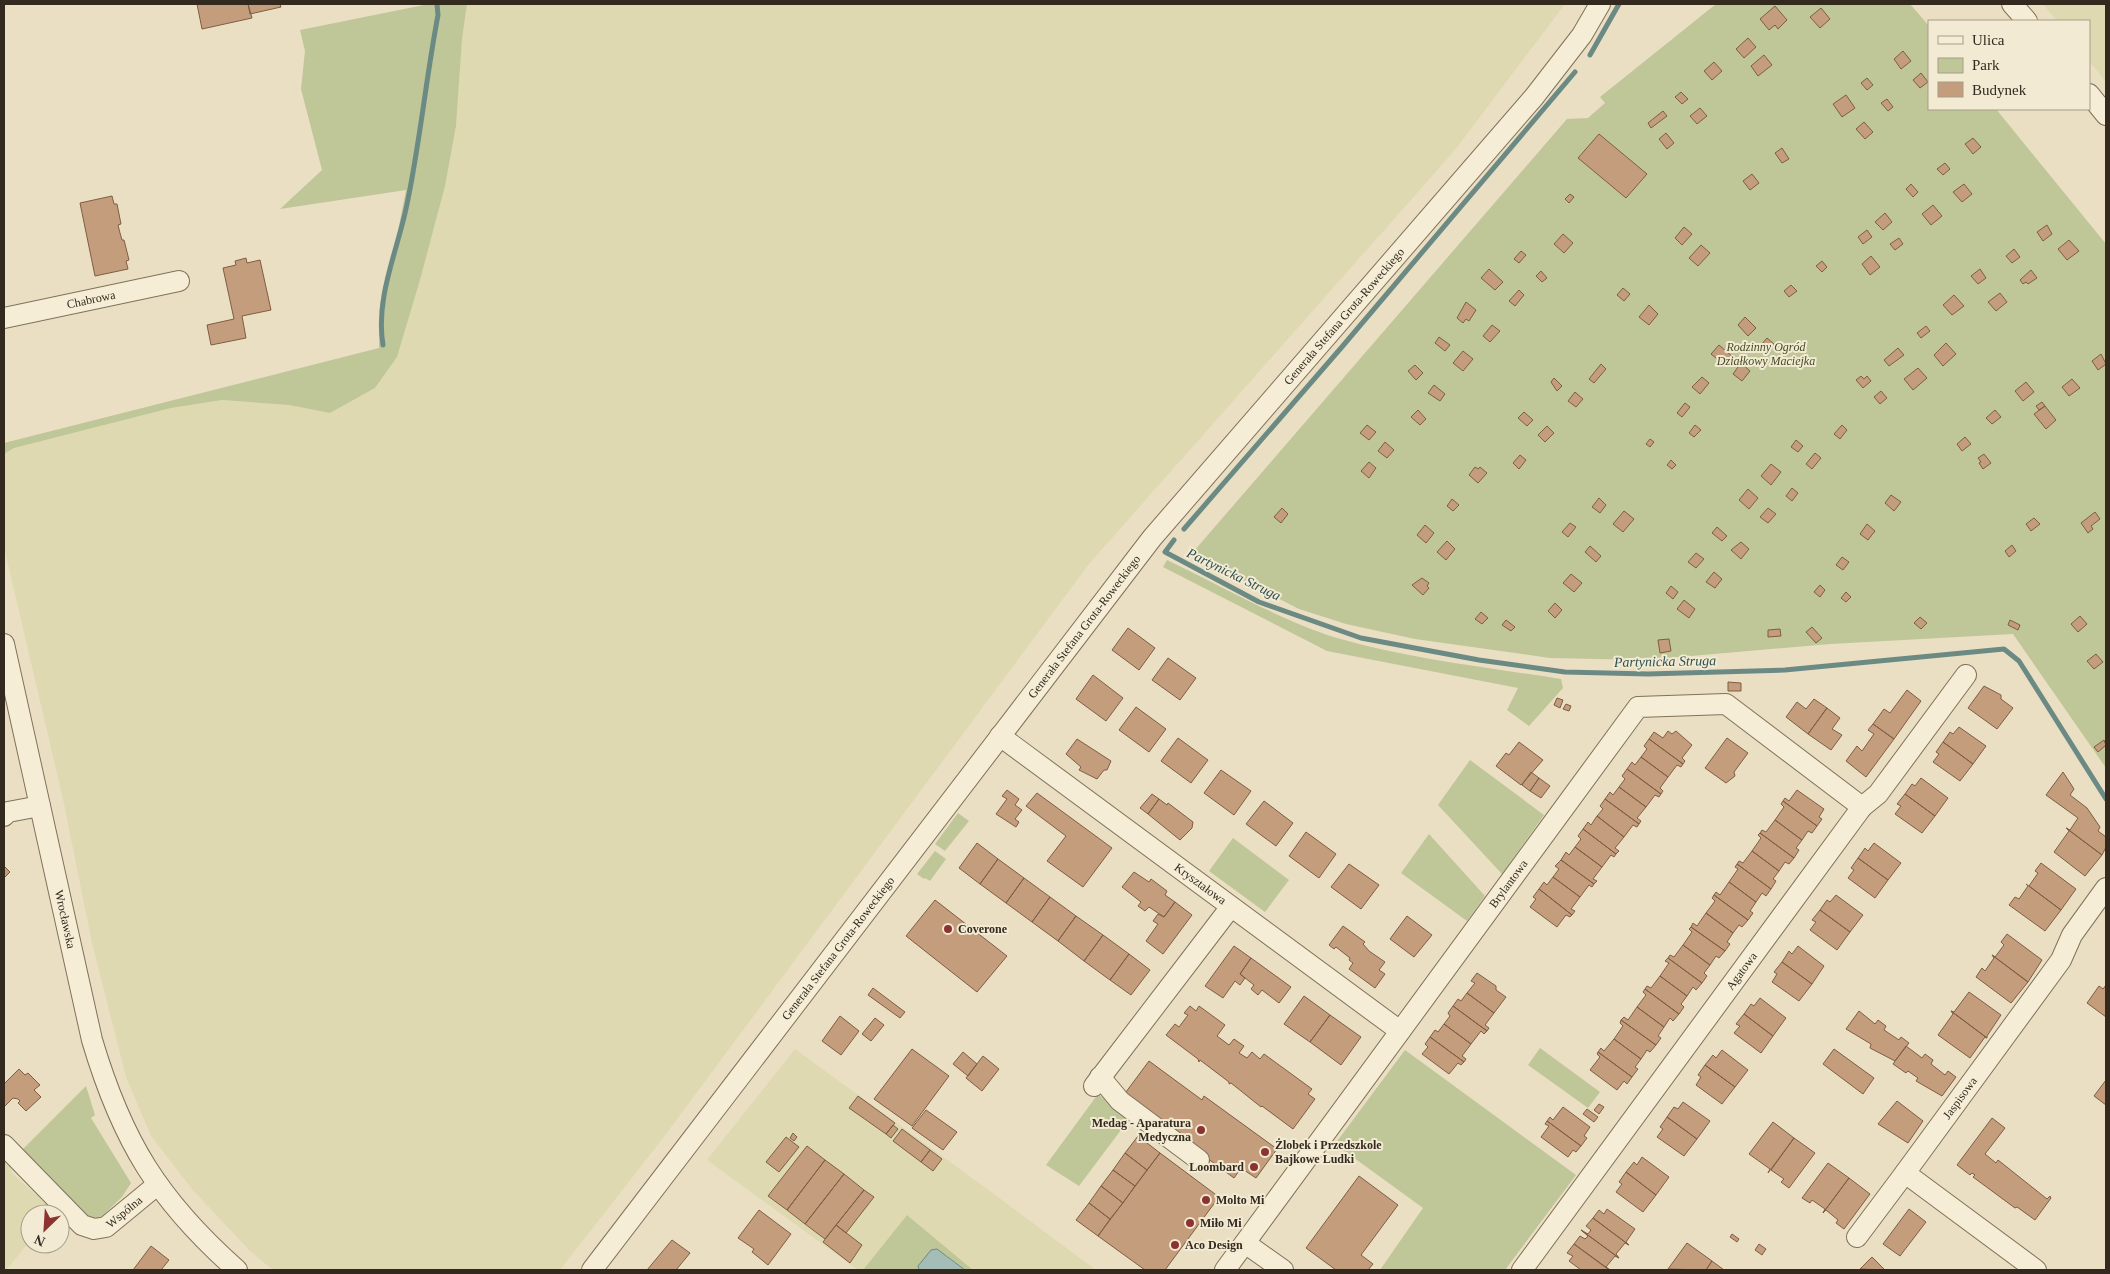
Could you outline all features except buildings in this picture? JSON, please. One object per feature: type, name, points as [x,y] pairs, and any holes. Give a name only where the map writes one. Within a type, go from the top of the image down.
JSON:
[{"type":"street","name":"Generała Stefana Grota-Roweckiego","points":[[592,1270],[1152,538],[1553,74],[1582,35],[1600,4]]},
{"type":"street","points":[[2012,4],[2026,20]]},
{"type":"street","points":[[2090,95],[2106,115]]},
{"type":"street","name":"Chabrowa","points":[[4,318],[179,281]]},
{"type":"street","name":"Wrocławska","points":[[4,644],[8,682],[40,806],[92,1040],[102,1074],[124,1128],[157,1185]]},
{"type":"street","name":"Agatowa","points":[[1522,1270],[1862,807],[1878,794],[1966,675]]},
{"type":"street","name":"Brylantowa","points":[[1225,1270],[1638,707],[1726,704],[1862,807]]},
{"type":"street","name":"Kryształowa","points":[[1000,736],[1230,908],[1400,1031]]},
{"type":"street","points":[[4,816],[8,812],[40,806]]},
{"type":"street","name":"Jaspisowa","points":[[1857,1237],[2061,960],[2072,935],[2106,888]]},
{"type":"street","points":[[1199,1160],[1120,1101],[1097,1081],[1230,908]]},
{"type":"street","name":"Wspólna","points":[[4,1145],[82,1225],[94,1229],[111,1224],[157,1185]]},
{"type":"street","points":[[1905,1173],[2036,1270]]},
{"type":"street","points":[[157,1185],[208,1245],[237,1270]]},
{"type":"street","points":[[1245,1243],[1283,1270]]},
{"type":"shaded area","points":[[467,4],[1565,4],[1455,150],[1089,564],[663,1138],[560,1270],[273,1270],[249,1250],[192,1189],[151,1136],[126,1077],[92,943],[63,799],[4,547],[4,454],[14,448],[171,408],[222,400],[289,405],[330,413],[375,388],[397,357],[445,186],[456,126],[462,39]]},
{"type":"shaded area","points":[[2043,4],[2106,4],[2106,82],[2090,62],[2090,20],[2056,20]]},
{"type":"shaded area","points":[[795,1049],[1096,1270],[973,1270],[907,1215],[863,1270],[858,1270],[707,1160]]},
{"type":"shaded area","points":[[4,1154],[8,1158],[12,1173],[46,1204],[20,1204],[20,1253],[4,1270]]},
{"type":"green space","points":[[429,4],[467,4],[462,39],[456,126],[445,186],[397,357],[375,388],[330,413],[289,405],[222,400],[171,408],[14,448],[4,454],[4,443],[379,348],[380,303],[391,267],[406,190],[280,209],[322,170],[301,89],[305,51],[300,30]]},
{"type":"green space","name":"Rodzinny Ogród Działkowy Maciejka","points":[[1716,4],[1910,4],[1928,25],[1928,110],[1997,110],[2106,244],[2106,768],[2013,634],[1830,644],[1645,660],[1550,658],[1415,639],[1346,624],[1299,609],[1209,563],[1194,551],[1567,119],[1588,118],[1605,103],[1600,97]]},
{"type":"green space","points":[[1167,560],[1273,612],[1337,638],[1392,652],[1561,679],[1563,688],[1529,726],[1507,710],[1518,688],[1327,651],[1163,567]]},
{"type":"green space","points":[[1470,760],[1544,815],[1502,874],[1438,805]]},
{"type":"green space","points":[[958,813],[969,821],[945,851],[935,844]]},
{"type":"green space","points":[[1429,834],[1485,896],[1467,921],[1401,873]]},
{"type":"green space","points":[[1233,838],[1289,880],[1265,912],[1209,871]]},
{"type":"green space","points":[[935,851],[946,859],[930,881],[917,874]]},
{"type":"green space","points":[[1540,1048],[1600,1092],[1588,1108],[1528,1065]]},
{"type":"green space","points":[[1405,1050],[1576,1175],[1505,1270],[1380,1270],[1423,1208],[1335,1144]]},
{"type":"green space","points":[[86,1086],[95,1115],[91,1118],[131,1183],[122,1197],[99,1219],[88,1218],[19,1153]]},
{"type":"green space","points":[[1098,1094],[1130,1118],[1079,1186],[1046,1165]]},
{"type":"green space","points":[[907,1215],[973,1270],[965,1270],[946,1255],[918,1266],[919,1270],[863,1270]]},
{"type":"water","points":[[937,1249],[965,1270],[919,1270],[918,1266],[931,1250]]},
{"type":"waterway","points":[[383,345],[382,309],[412,181],[438,15],[437,4]]},
{"type":"waterway","points":[[1590,55],[1619,4]]},
{"type":"waterway","points":[[1184,529],[1341,348],[1575,72]]},
{"type":"waterway","name":"Partynicka Struga","points":[[1174,540],[1165,552],[1259,602],[1361,638],[1479,660],[1565,672],[1648,674],[1785,670],[2004,649],[2019,661],[2106,799]]},
{"type":"place","name":"Coverone","points":[[948,929]]},
{"type":"place","name":"Medag - Aparatura Medyczna","points":[[1201,1130]]},
{"type":"place","name":"Żlobek i Przedszkole Bajkowe Ludki","points":[[1265,1152]]},
{"type":"place","name":"Loombard","points":[[1254,1167]]},
{"type":"place","name":"Molto Mi","points":[[1206,1200]]},
{"type":"place","name":"Miło Mi","points":[[1190,1223]]},
{"type":"place","name":"Aco Design","points":[[1175,1245]]}]
